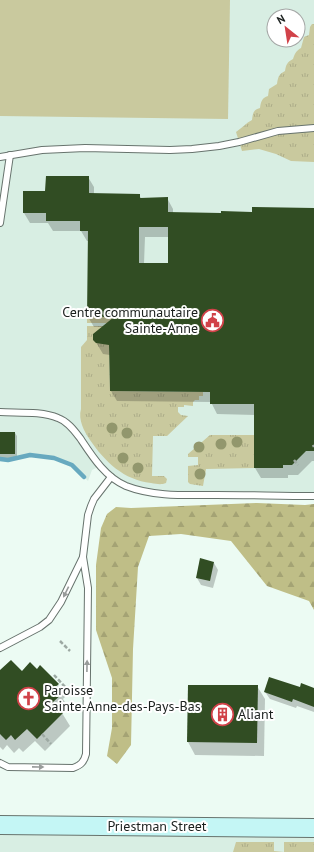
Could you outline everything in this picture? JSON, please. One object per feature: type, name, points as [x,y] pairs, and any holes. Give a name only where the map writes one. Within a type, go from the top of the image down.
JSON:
[{"type":"street","name":"Priestman Street","points":[[0,825],[314,828]]},
{"type":"lane","points":[[0,157],[42,150],[84,148],[170,150],[192,149],[239,142],[278,131],[314,128]]},
{"type":"lane","points":[[0,223],[10,155]]},
{"type":"lane","points":[[0,412],[30,413],[58,418],[66,422],[100,466],[111,477],[124,485],[139,490],[154,493],[187,495],[314,496]]},
{"type":"lane","points":[[0,763],[8,767],[73,768],[85,760],[88,588],[83,557],[88,515],[91,506],[94,499],[111,477]]},
{"type":"lane","points":[[0,648],[30,633],[49,620],[61,602],[83,557]]},
{"type":"path","points":[[294,460],[298,465]]},
{"type":"path","points":[[60,641],[70,651]]},
{"type":"path","points":[[54,675],[66,689]]},
{"type":"path","points":[[42,734],[51,744]]},
{"type":"shaded area","points":[[0,0],[314,0],[314,496],[179,495],[124,485],[100,466],[92,470],[88,481],[72,465],[54,458],[30,455],[8,460],[0,459]]},
{"type":"shaded area","points":[[0,825],[314,828],[314,852],[0,852]]},
{"type":"green space","points":[[0,0],[230,0],[228,119],[0,116]]},
{"type":"green space","points":[[314,24],[314,162],[291,161],[276,154],[259,149],[242,151],[236,132],[252,120],[254,112],[260,108],[262,100],[268,96],[269,89],[277,84],[279,76],[285,71],[287,64],[293,59],[296,52],[301,48],[306,48],[306,36],[309,35],[310,27]]},
{"type":"green space","points":[[87,317],[113,317],[113,323],[87,323]]},
{"type":"green space","points":[[87,326],[109,326],[110,391],[203,392],[203,396],[199,396],[199,400],[195,400],[193,402],[193,406],[184,405],[184,407],[178,407],[178,412],[181,415],[188,416],[167,436],[153,436],[152,476],[164,476],[167,479],[166,483],[159,484],[141,481],[116,469],[102,456],[84,429],[80,417],[81,347],[87,340]]},
{"type":"green space","points":[[210,435],[254,435],[254,468],[206,469],[203,486],[190,484],[188,482],[188,466],[198,465],[198,457],[188,457],[188,454]]},
{"type":"green space","points":[[257,503],[314,504],[314,610],[309,601],[267,586],[231,541],[181,534],[149,536],[138,567],[133,649],[131,745],[117,764],[107,756],[112,728],[112,678],[96,630],[96,565],[101,528],[107,514],[116,507],[131,508]]},
{"type":"green space","points":[[236,842],[274,842],[274,851],[284,852],[233,852]]},
{"type":"green space","points":[[284,842],[314,842],[314,852],[284,852]]},
{"type":"building","name":"Centre communautaire Sainte-Anne","points":[[46,176],[89,176],[89,193],[140,194],[140,198],[168,197],[168,212],[252,212],[252,207],[314,208],[314,451],[306,451],[292,465],[283,465],[283,468],[254,468],[254,404],[210,404],[210,392],[110,391],[109,345],[96,343],[93,340],[93,334],[114,317],[87,317],[88,231],[80,231],[80,221],[46,221],[46,213],[23,213],[23,191],[45,191]],"holes":[[[139,227],[168,227],[168,263],[139,263]]]},
{"type":"building","points":[[0,432],[15,432],[15,454],[0,454]]},
{"type":"building","points":[[200,558],[214,562],[210,581],[196,578]]},
{"type":"building","name":"Paroisse Sainte-Anne-des-Pays-Bas","points":[[11,660],[22,671],[30,662],[37,669],[40,665],[59,684],[55,687],[62,694],[53,702],[63,713],[37,739],[27,729],[15,740],[11,735],[6,740],[0,734],[0,670]]},
{"type":"building","points":[[269,677],[300,687],[301,683],[314,688],[314,707],[293,699],[292,702],[264,692]]},
{"type":"building","name":"Aliant","points":[[188,685],[258,685],[257,743],[187,742]]},
{"type":"waterway","points":[[0,459],[8,460],[30,455],[54,458],[72,465],[84,477]]},
{"type":"place","name":"Centre communautaire Sainte-Anne","points":[[213,320]]},
{"type":"place","name":"Paroisse Sainte-Anne-des-Pays-Bas","points":[[29,698]]},
{"type":"place","name":"Aliant","points":[[222,714]]}]
